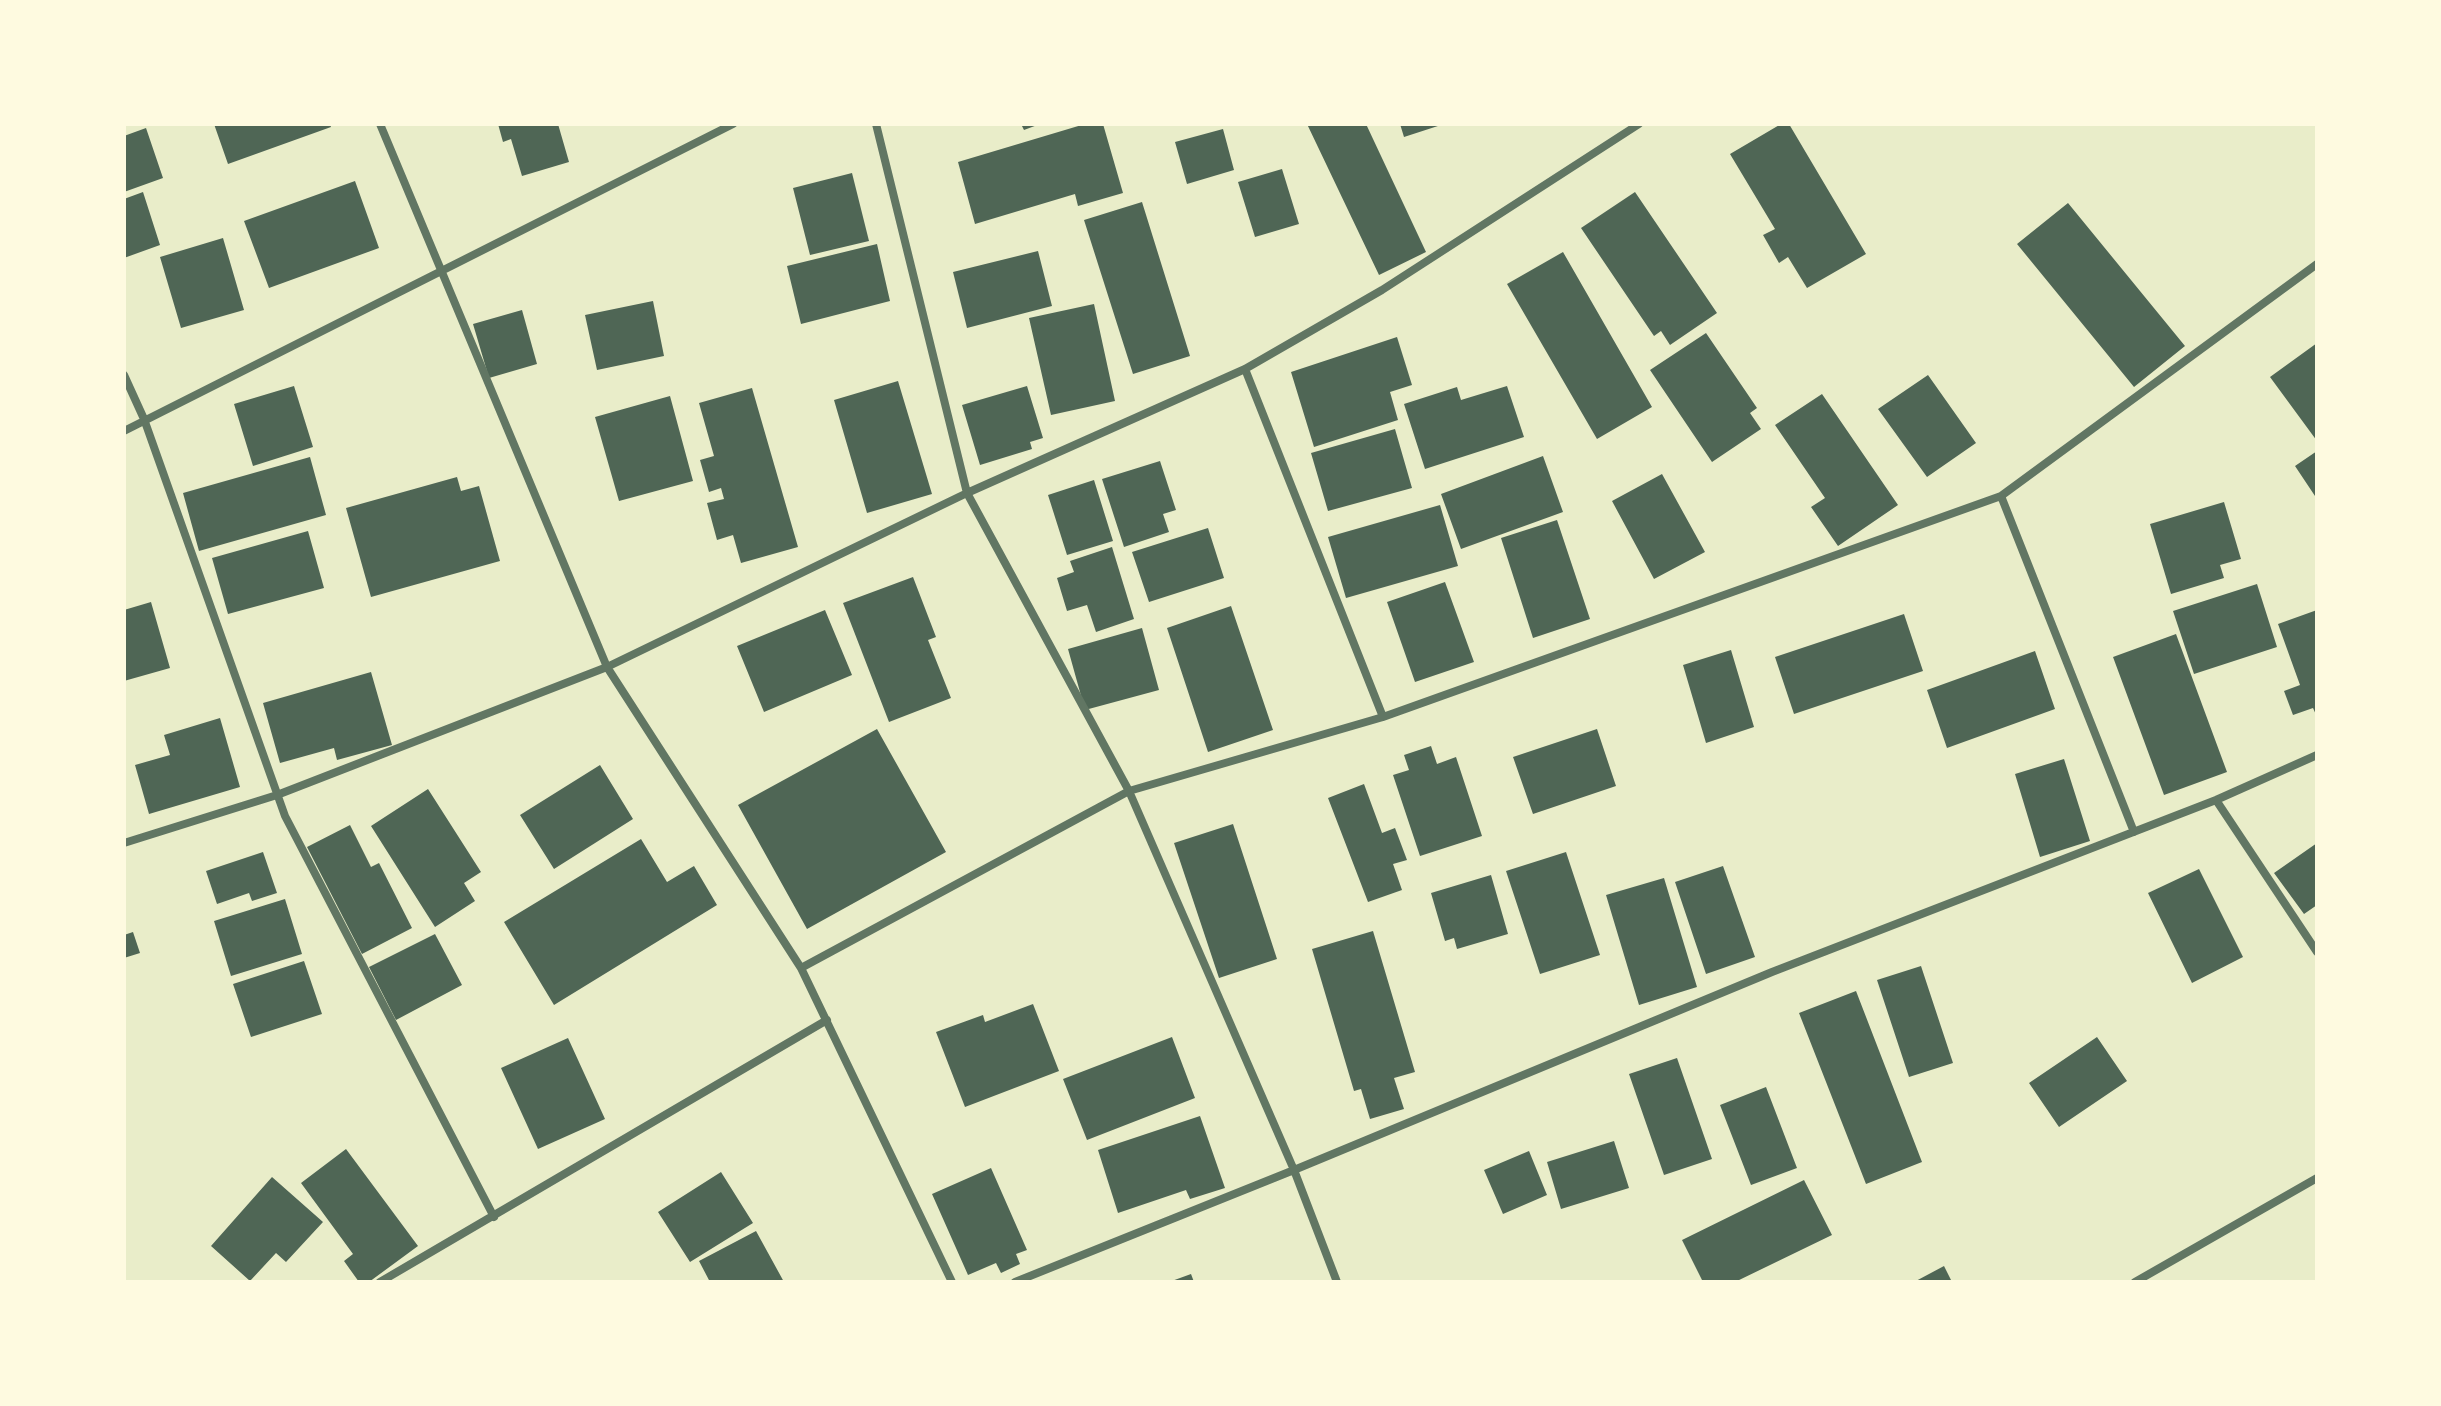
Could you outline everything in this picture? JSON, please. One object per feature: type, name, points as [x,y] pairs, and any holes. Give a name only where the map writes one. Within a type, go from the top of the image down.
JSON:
[{"type":"street","points":[[380,124],[607,667],[801,968],[952,1282]]},
{"type":"street","points":[[124,431],[733,124]]},
{"type":"street","points":[[876,124],[967,493],[1129,791],[1294,1170],[1337,1282]]},
{"type":"street","points":[[124,843],[277,795],[607,667],[967,493],[1245,369],[1382,290],[1639,124]]},
{"type":"street","points":[[801,968],[1129,791],[1383,717],[2001,496],[2317,264]]},
{"type":"street","points":[[1245,369],[1383,717]]},
{"type":"street","points":[[124,375],[144,419],[285,816],[494,1217]]},
{"type":"street","points":[[2001,496],[2134,832]]},
{"type":"street","points":[[1015,1282],[1772,972],[2216,800],[2317,755]]},
{"type":"street","points":[[2216,800],[2317,952]]},
{"type":"street","points":[[380,1282],[827,1020]]},
{"type":"street","points":[[2135,1282],[2317,1178]]},
{"type":"building","points":[[214,124],[330,124],[331,127],[228,164]]},
{"type":"building","points":[[498,124],[558,124],[569,162],[522,176],[511,139],[503,142]]},
{"type":"building","points":[[1021,124],[1040,124],[1024,130]]},
{"type":"building","points":[[1085,124],[1103,124],[1123,193],[1078,206],[1075,194],[975,224],[958,162]]},
{"type":"building","points":[[1307,124],[1366,124],[1426,252],[1379,275]]},
{"type":"building","points":[[1400,124],[1441,124],[1441,125],[1404,137]]},
{"type":"building","points":[[1781,124],[1789,124],[1866,254],[1807,288],[1788,257],[1779,263],[1763,235],[1775,229],[1730,154]]},
{"type":"building","points":[[146,128],[163,178],[124,192],[124,136]]},
{"type":"building","points":[[1223,129],[1234,170],[1187,184],[1175,142]]},
{"type":"building","points":[[1282,169],[1299,224],[1255,237],[1238,182]]},
{"type":"building","points":[[852,173],[869,241],[810,255],[793,188]]},
{"type":"building","points":[[355,181],[379,248],[269,288],[244,221]]},
{"type":"building","points":[[143,192],[160,245],[124,258],[124,199]]},
{"type":"building","points":[[1635,192],[1717,313],[1670,345],[1661,331],[1654,336],[1581,228]]},
{"type":"building","points":[[1142,202],[1190,356],[1133,374],[1084,220]]},
{"type":"building","points":[[2068,203],[2185,346],[2134,387],[2017,244]]},
{"type":"building","points":[[223,238],[244,310],[181,328],[160,257]]},
{"type":"building","points":[[877,244],[890,301],[801,324],[787,266]]},
{"type":"building","points":[[1038,251],[1052,306],[967,328],[953,272]]},
{"type":"building","points":[[1563,252],[1652,407],[1597,439],[1507,284]]},
{"type":"building","points":[[653,301],[664,356],[597,370],[585,315]]},
{"type":"building","points":[[1094,304],[1115,401],[1051,415],[1029,318]]},
{"type":"building","points":[[522,310],[537,364],[489,378],[473,324]]},
{"type":"building","points":[[1706,333],[1757,408],[1750,413],[1761,429],[1712,462],[1650,370]]},
{"type":"building","points":[[1397,337],[1412,385],[1390,392],[1398,420],[1314,447],[1291,372]]},
{"type":"building","points":[[2317,343],[2317,441],[2270,377]]},
{"type":"building","points":[[1928,375],[1976,443],[1927,477],[1878,409]]},
{"type":"building","points":[[898,381],[932,494],[867,513],[834,400]]},
{"type":"building","points":[[294,386],[313,447],[253,466],[234,404]]},
{"type":"building","points":[[1027,386],[1043,438],[1030,442],[1032,449],[980,465],[962,405]]},
{"type":"building","points":[[1507,386],[1524,437],[1425,469],[1404,404],[1457,387],[1461,400]]},
{"type":"building","points":[[752,388],[798,547],[741,563],[733,535],[717,540],[707,503],[724,499],[721,488],[709,492],[700,460],[714,456],[699,403]]},
{"type":"building","points":[[1822,394],[1898,505],[1838,546],[1811,507],[1825,498],[1775,425]]},
{"type":"building","points":[[670,396],[693,481],[619,501],[595,417]]},
{"type":"building","points":[[1395,429],[1412,488],[1328,511],[1311,453]]},
{"type":"building","points":[[2317,451],[2317,499],[2295,466]]},
{"type":"building","points":[[1543,456],[1563,512],[1461,549],[1441,494]]},
{"type":"building","points":[[310,457],[326,515],[199,551],[183,493]]},
{"type":"building","points":[[1160,461],[1176,510],[1163,514],[1169,532],[1124,547],[1102,479]]},
{"type":"building","points":[[1662,474],[1705,552],[1654,579],[1612,501]]},
{"type":"building","points":[[457,477],[461,491],[479,486],[500,561],[371,597],[346,508]]},
{"type":"building","points":[[1094,480],[1113,541],[1067,555],[1048,495]]},
{"type":"building","points":[[2224,502],[2241,559],[2220,565],[2224,578],[2171,594],[2150,524]]},
{"type":"building","points":[[1440,505],[1458,566],[1346,598],[1328,537]]},
{"type":"building","points":[[1557,520],[1590,619],[1533,638],[1501,538]]},
{"type":"building","points":[[1208,528],[1224,578],[1149,602],[1132,552]]},
{"type":"building","points":[[308,531],[324,588],[228,614],[212,558]]},
{"type":"building","points":[[1112,547],[1134,619],[1096,632],[1087,605],[1067,611],[1057,578],[1074,572],[1070,561]]},
{"type":"building","points":[[913,577],[936,637],[928,640],[951,698],[889,722],[843,603]]},
{"type":"building","points":[[1445,582],[1474,662],[1415,682],[1387,602]]},
{"type":"building","points":[[2257,584],[2277,647],[2194,674],[2173,611]]},
{"type":"building","points":[[151,602],[170,668],[124,681],[124,610]]},
{"type":"building","points":[[1231,606],[1273,730],[1208,752],[1167,628]]},
{"type":"building","points":[[825,610],[852,675],[764,712],[737,646]]},
{"type":"building","points":[[2317,610],[2317,717],[2313,708],[2293,715],[2284,691],[2300,685],[2278,624]]},
{"type":"building","points":[[1904,614],[1923,671],[1794,714],[1775,657]]},
{"type":"building","points":[[1142,628],[1159,690],[1085,710],[1068,649]]},
{"type":"building","points":[[2176,634],[2227,772],[2164,795],[2113,657]]},
{"type":"building","points":[[1731,650],[1754,727],[1706,743],[1683,665]]},
{"type":"building","points":[[2035,651],[2055,709],[1947,748],[1927,690]]},
{"type":"building","points":[[371,672],[392,745],[337,760],[334,748],[280,763],[263,703]]},
{"type":"building","points":[[220,718],[240,787],[149,814],[135,765],[170,755],[164,735]]},
{"type":"building","points":[[877,729],[946,852],[807,929],[738,805]]},
{"type":"building","points":[[1597,729],[1616,786],[1533,814],[1513,757]]},
{"type":"building","points":[[1431,746],[1437,764],[1456,757],[1482,836],[1420,856],[1393,775],[1409,770],[1404,755]]},
{"type":"building","points":[[2064,759],[2090,841],[2040,857],[2015,774]]},
{"type":"building","points":[[600,765],[633,819],[554,869],[520,815]]},
{"type":"building","points":[[1364,784],[1382,833],[1395,828],[1407,860],[1393,864],[1402,890],[1368,902],[1328,798]]},
{"type":"building","points":[[428,789],[481,872],[464,883],[475,901],[435,927],[371,826]]},
{"type":"building","points":[[1233,824],[1277,959],[1219,978],[1174,843]]},
{"type":"building","points":[[350,825],[371,867],[379,863],[412,928],[362,954],[307,847]]},
{"type":"building","points":[[641,839],[667,882],[694,866],[717,905],[554,1005],[504,922]]},
{"type":"building","points":[[2317,843],[2317,905],[2304,914],[2274,873]]},
{"type":"building","points":[[263,852],[277,893],[252,901],[249,893],[217,904],[206,871]]},
{"type":"building","points":[[1566,852],[1600,955],[1540,974],[1506,871]]},
{"type":"building","points":[[1723,866],[1755,957],[1706,974],[1675,882]]},
{"type":"building","points":[[2199,869],[2243,957],[2192,983],[2148,893]]},
{"type":"building","points":[[1491,875],[1508,934],[1457,949],[1454,938],[1445,941],[1431,893]]},
{"type":"building","points":[[1664,878],[1697,987],[1639,1005],[1606,895]]},
{"type":"building","points":[[285,899],[302,954],[231,976],[214,921]]},
{"type":"building","points":[[1373,931],[1415,1072],[1394,1078],[1404,1109],[1370,1119],[1361,1089],[1354,1091],[1312,949]]},
{"type":"building","points":[[133,932],[140,953],[124,958],[124,935]]},
{"type":"building","points":[[435,934],[462,985],[396,1020],[369,967]]},
{"type":"building","points":[[304,961],[322,1014],[251,1037],[233,984]]},
{"type":"building","points":[[1921,966],[1953,1063],[1909,1077],[1877,980]]},
{"type":"building","points":[[1856,991],[1922,1162],[1866,1184],[1799,1013]]},
{"type":"building","points":[[1033,1004],[1059,1071],[965,1107],[936,1032],[983,1015],[985,1022]]},
{"type":"building","points":[[1172,1037],[1195,1098],[1087,1140],[1063,1079]]},
{"type":"building","points":[[2097,1037],[2127,1081],[2059,1127],[2029,1083]]},
{"type":"building","points":[[568,1038],[605,1119],[538,1149],[501,1068]]},
{"type":"building","points":[[1677,1058],[1712,1159],[1664,1175],[1629,1074]]},
{"type":"building","points":[[1766,1087],[1797,1168],[1751,1185],[1720,1105]]},
{"type":"building","points":[[1200,1116],[1225,1188],[1190,1199],[1186,1190],[1118,1213],[1098,1150]]},
{"type":"building","points":[[1614,1141],[1629,1188],[1561,1209],[1547,1162]]},
{"type":"building","points":[[346,1149],[418,1246],[369,1282],[359,1282],[344,1261],[353,1254],[301,1183]]},
{"type":"building","points":[[1529,1151],[1547,1195],[1503,1214],[1484,1170]]},
{"type":"building","points":[[991,1168],[1027,1250],[1016,1254],[1020,1264],[1001,1273],[996,1263],[968,1275],[932,1194]]},
{"type":"building","points":[[721,1172],[753,1223],[690,1262],[658,1212]]},
{"type":"building","points":[[272,1177],[323,1222],[286,1262],[276,1253],[250,1281],[211,1246]]},
{"type":"building","points":[[1804,1180],[1832,1235],[1735,1282],[1703,1282],[1682,1240]]},
{"type":"building","points":[[756,1231],[784,1282],[710,1282],[699,1261]]},
{"type":"building","points":[[1944,1266],[1952,1282],[1914,1282]]},
{"type":"building","points":[[1191,1274],[1194,1282],[1169,1282]]}]
